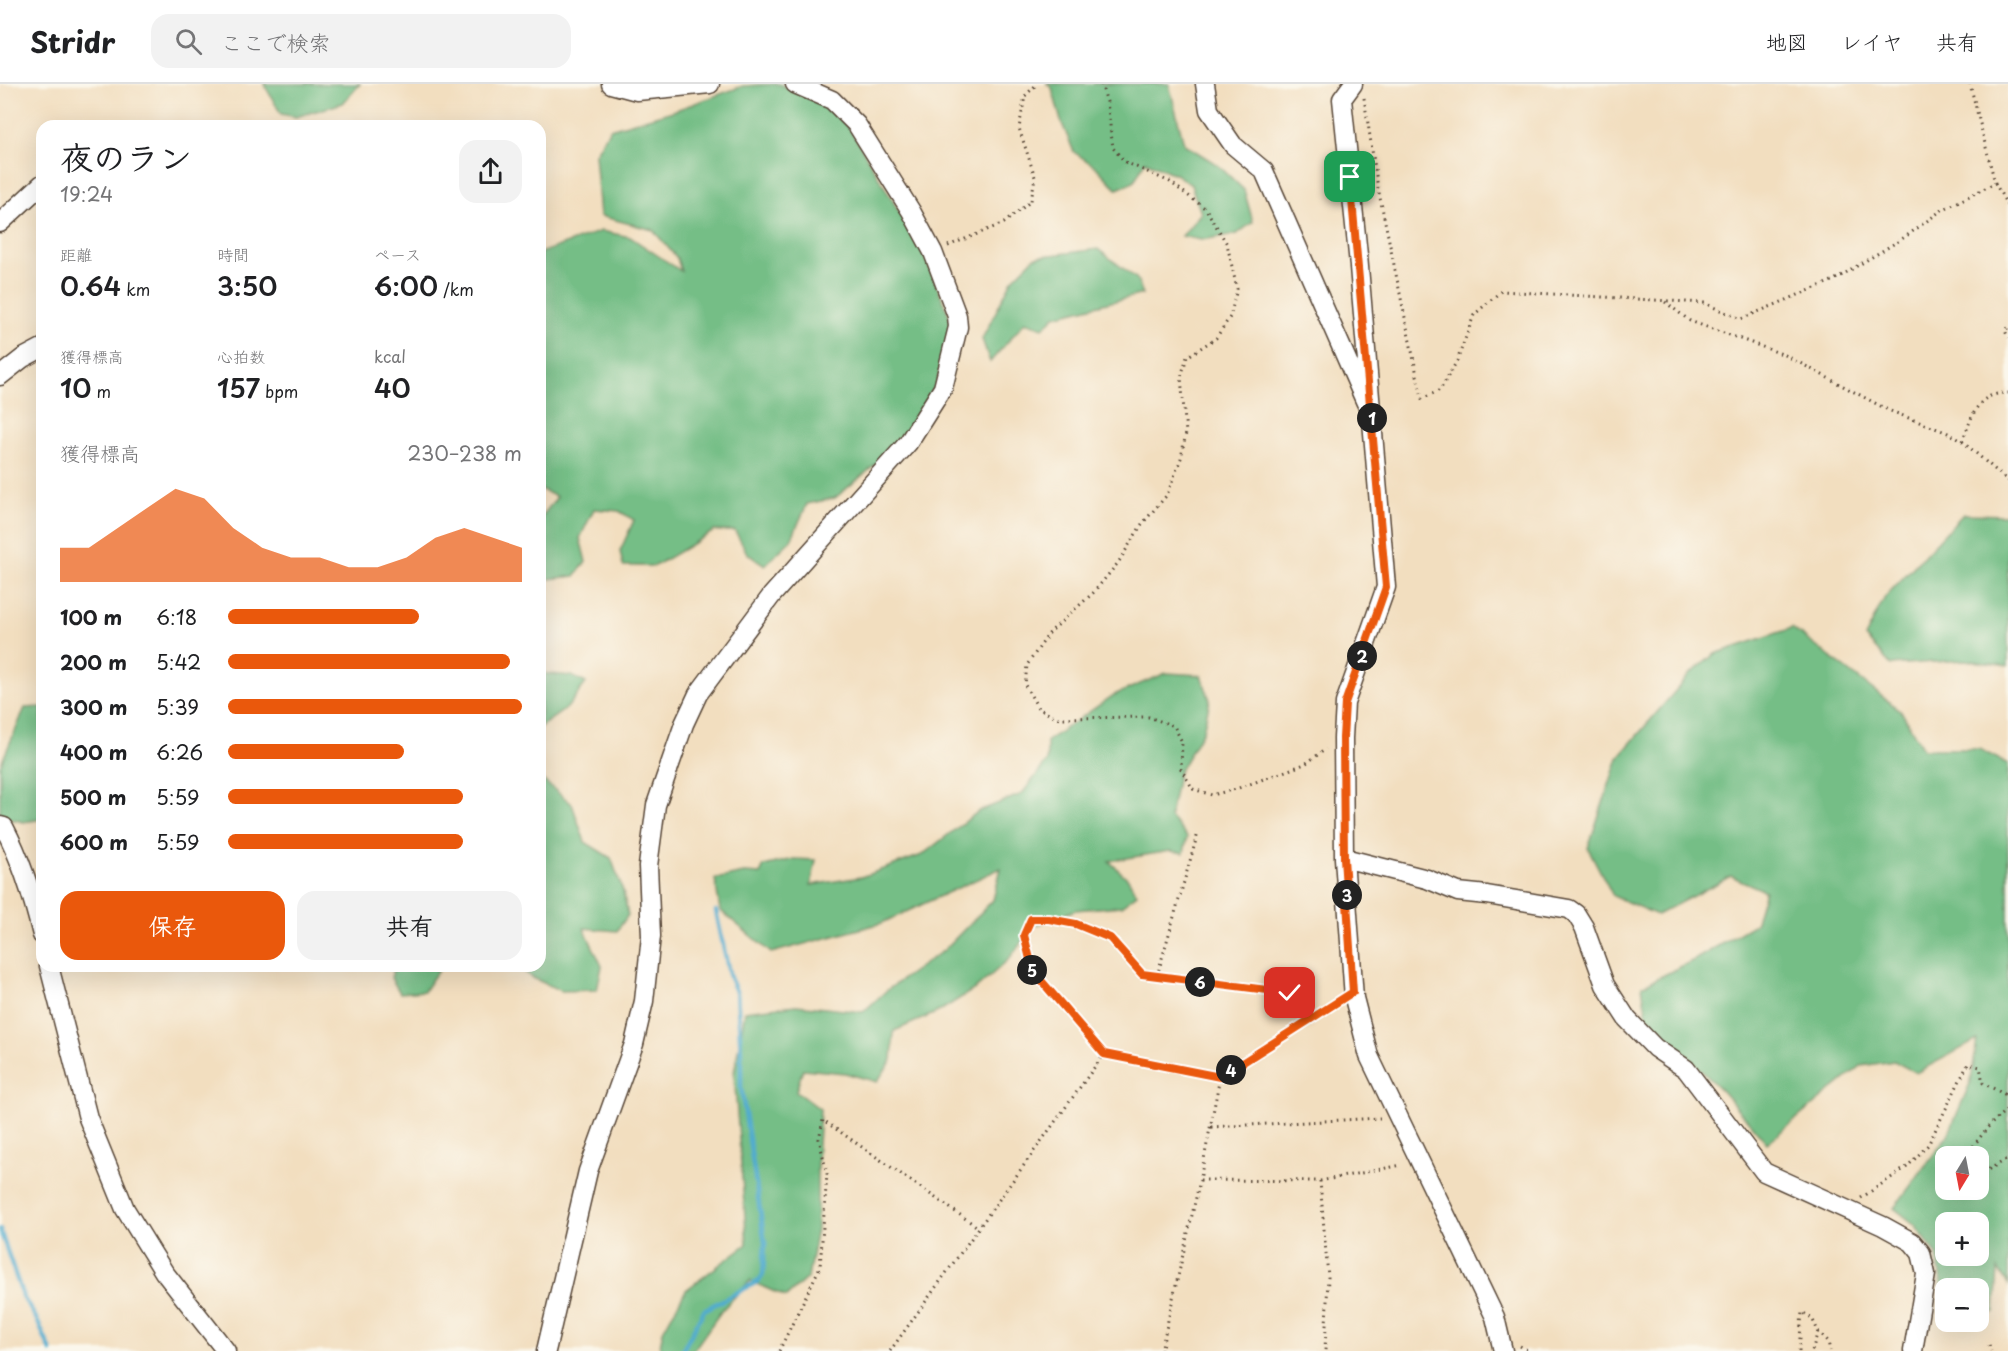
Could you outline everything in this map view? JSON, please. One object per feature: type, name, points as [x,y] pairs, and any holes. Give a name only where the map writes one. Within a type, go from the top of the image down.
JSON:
[{"type":"street","points":[[611,84],[637,91],[710,84]]},
{"type":"street","points":[[546,1351],[588,1171],[634,1044],[644,1001],[651,936],[648,866],[656,805],[684,724],[698,694],[772,595],[908,443],[943,388],[958,327],[957,316],[933,252],[911,211],[857,125],[832,100],[795,84]]},
{"type":"street","points":[[1205,84],[1209,110],[1233,145],[1264,171],[1371,416]]},
{"type":"street","points":[[1358,90],[1342,99],[1386,587],[1345,703],[1344,858],[1353,992],[1369,1056],[1495,1317],[1503,1351]]},
{"type":"street","points":[[0,223],[36,190]]},
{"type":"street","points":[[0,376],[36,351]]},
{"type":"street","points":[[0,826],[4,827],[16,849],[32,891],[36,909]]},
{"type":"street","points":[[1344,858],[1427,879],[1458,892],[1569,909],[1576,914],[1584,927],[1605,985],[1627,1019],[1655,1048],[1686,1069],[1764,1172],[1912,1242],[1921,1253],[1926,1274],[1913,1351]]},
{"type":"street","points":[[51,972],[88,1118],[125,1209],[164,1272],[226,1351]]},
{"type":"path","points":[[933,252],[1004,223],[1031,201],[1035,177],[1019,128],[1025,96],[1037,84]]},
{"type":"path","points":[[1101,84],[1107,102],[1113,148],[1125,162],[1170,182],[1206,209],[1227,244],[1237,289],[1230,317],[1216,338],[1187,357],[1181,377],[1186,433],[1181,458],[1167,495],[1142,524],[1118,563],[1093,593],[1050,632],[1027,665],[1025,684],[1038,708],[1056,718],[1149,717],[1174,726],[1182,742],[1181,769],[1192,789],[1212,795],[1236,789],[1305,764],[1343,738]]},
{"type":"path","points":[[1970,84],[1995,183],[2008,207]]},
{"type":"path","points":[[1358,90],[1422,399],[1440,390],[1457,361],[1474,315],[1501,291],[1704,303],[1741,319],[1834,280],[1905,237],[1942,210],[1995,183]]},
{"type":"path","points":[[1664,301],[1690,321],[1785,355],[1888,410],[1948,433],[1962,441],[2008,481]]},
{"type":"path","points":[[2008,328],[2005,330],[2008,338]]},
{"type":"path","points":[[1962,441],[1981,400],[1995,393],[2008,393]]},
{"type":"path","points":[[1157,976],[1198,833]]},
{"type":"path","points":[[1290,993],[1142,974],[1110,938],[1076,924],[1049,919],[1031,919],[1024,935],[1033,971],[1104,1054],[1220,1077],[1353,992]]},
{"type":"path","points":[[890,1351],[1104,1054]]},
{"type":"path","points":[[1842,1207],[1863,1197],[1907,1167],[1928,1145],[1968,1064],[1980,1067],[1983,1083],[2008,1096]]},
{"type":"path","points":[[1161,1351],[1200,1180],[1220,1077]]},
{"type":"path","points":[[1974,1146],[2008,1108]]},
{"type":"path","points":[[1211,1127],[1374,1119],[1397,1115]]},
{"type":"path","points":[[778,1351],[820,1267],[827,1174],[819,1139],[823,1120],[979,1228]]},
{"type":"path","points":[[1989,1169],[2008,1159]]},
{"type":"path","points":[[1200,1180],[1320,1181],[1419,1162]]},
{"type":"path","points":[[1320,1181],[1328,1277],[1325,1351]]},
{"type":"path","points":[[1799,1351],[1802,1312],[1812,1318],[1818,1331],[1828,1341],[1830,1351]]},
{"type":"path","points":[[1812,1351],[1818,1331]]},
{"type":"path","points":[[1989,1345],[1991,1351]]},
{"type":"green space","points":[[264,84],[360,84],[343,103],[296,117],[281,114]]},
{"type":"green space","points":[[779,84],[824,103],[849,127],[923,252],[949,315],[951,325],[937,382],[903,442],[835,498],[807,504],[791,540],[765,565],[747,553],[735,531],[714,531],[655,566],[623,566],[620,551],[634,520],[619,511],[594,509],[580,538],[586,562],[575,576],[546,579],[546,511],[557,497],[546,492],[546,251],[601,231],[630,237],[681,271],[677,258],[653,230],[600,216],[595,154],[610,129],[673,111],[743,86]]},
{"type":"green space","points":[[1047,84],[1169,84],[1184,144],[1218,165],[1244,190],[1253,222],[1237,234],[1201,240],[1182,236],[1201,213],[1191,185],[1177,175],[1145,161],[1134,182],[1117,189],[1096,167],[1074,152],[1061,121],[1052,88]]},
{"type":"green space","points":[[1098,249],[1137,279],[1143,294],[1055,316],[1043,328],[1025,322],[990,362],[982,339],[1012,280],[1035,257]]},
{"type":"green space","points":[[1963,514],[2008,515],[2008,666],[1965,660],[1891,665],[1865,637],[1885,597]]},
{"type":"green space","points":[[1792,628],[1901,711],[1923,749],[1979,749],[2008,764],[2008,1285],[1998,1269],[1995,1312],[1989,1314],[1989,1278],[1941,1278],[1939,1266],[1989,1266],[1989,1212],[1935,1212],[1935,1252],[1914,1224],[1894,1208],[1935,1153],[1935,1200],[1989,1200],[1989,1146],[1940,1146],[1948,1135],[1971,1081],[1977,1040],[1916,1073],[1894,1061],[1861,1066],[1767,1143],[1722,1091],[1647,1017],[1642,986],[1696,959],[1755,924],[1765,891],[1731,876],[1657,915],[1613,896],[1588,848],[1618,758],[1689,675],[1715,654]]},
{"type":"green space","points":[[1166,673],[1201,675],[1210,700],[1203,731],[1178,774],[1170,817],[1187,837],[1184,853],[1170,851],[1109,861],[1128,879],[1137,894],[1121,906],[1075,910],[1034,926],[1009,959],[978,987],[938,1012],[894,1031],[892,1060],[877,1082],[845,1073],[803,1069],[796,1091],[820,1109],[817,1229],[808,1277],[786,1297],[750,1281],[722,1310],[693,1351],[659,1351],[663,1331],[686,1290],[747,1244],[734,1073],[745,1011],[796,1005],[863,1012],[887,990],[944,950],[993,900],[1001,868],[882,923],[771,953],[720,910],[715,879],[744,873],[760,874],[764,866],[794,859],[816,860],[811,885],[861,877],[922,855],[979,811],[1022,794],[1047,761],[1047,741],[1114,695]]},
{"type":"green space","points":[[546,674],[572,676],[586,683],[567,708],[546,723]]},
{"type":"green space","points":[[36,707],[36,820],[24,822],[0,817],[0,766],[25,708]]},
{"type":"green space","points":[[546,783],[572,804],[585,842],[611,858],[623,891],[628,915],[617,931],[584,928],[602,966],[597,990],[561,991],[525,972],[546,972]]},
{"type":"green space","points":[[392,972],[437,972],[424,991],[400,993],[391,978]]},
{"type":"waterway","points":[[682,1351],[704,1310],[759,1281],[763,1275],[765,1243],[741,1087],[737,993],[730,978],[716,911]]},
{"type":"waterway","points":[[0,1230],[23,1297],[36,1318],[51,1351]]},
{"type":"route","points":[[1290,993],[1142,974],[1110,938],[1076,924],[1049,919],[1031,919],[1024,935],[1033,971],[1104,1054],[1220,1077],[1353,992],[1344,858],[1345,703],[1386,587],[1350,177]]}]
